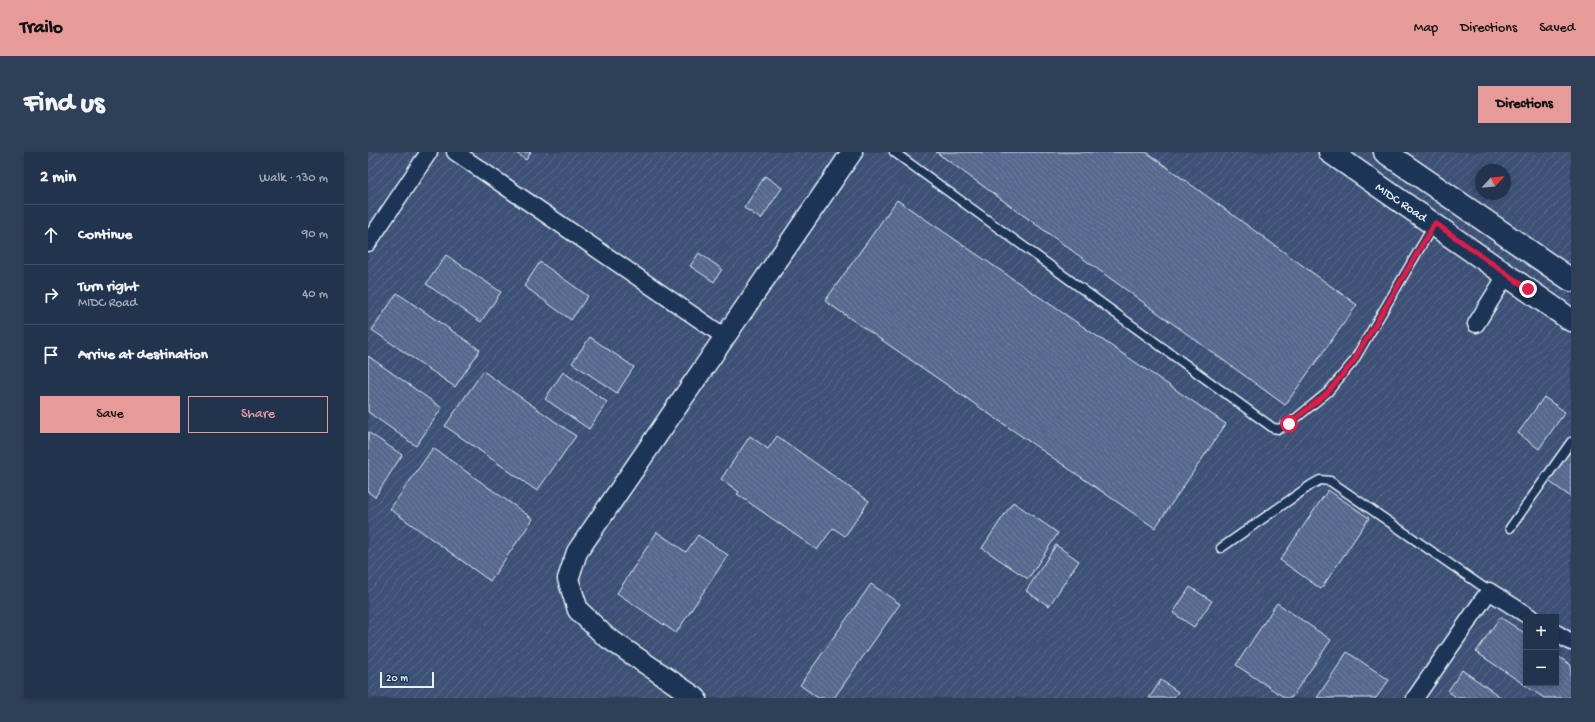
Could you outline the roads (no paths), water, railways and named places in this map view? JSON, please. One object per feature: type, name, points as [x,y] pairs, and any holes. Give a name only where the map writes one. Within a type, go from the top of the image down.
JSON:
[{"type":"main road","name":"MIDC Road","points":[[1330,152],[1435,223],[1571,320]]},
{"type":"main road","points":[[1385,152],[1571,280]]},
{"type":"street","points":[[368,243],[429,152]]},
{"type":"street","points":[[455,152],[725,337]]},
{"type":"street","points":[[696,698],[605,636],[578,610],[568,579],[577,552],[852,152]]},
{"type":"street","points":[[1476,324],[1507,274]]},
{"type":"street","points":[[1415,698],[1489,591],[1525,614]]},
{"type":"street","points":[[1559,635],[1571,642]]},
{"type":"lane","points":[[894,152],[1273,428],[1280,429],[1289,424],[1328,392],[1353,362],[1435,223]]},
{"type":"lane","points":[[1510,528],[1571,442]]},
{"type":"lane","points":[[1221,548],[1311,484],[1320,480],[1330,482],[1489,591]]}]
